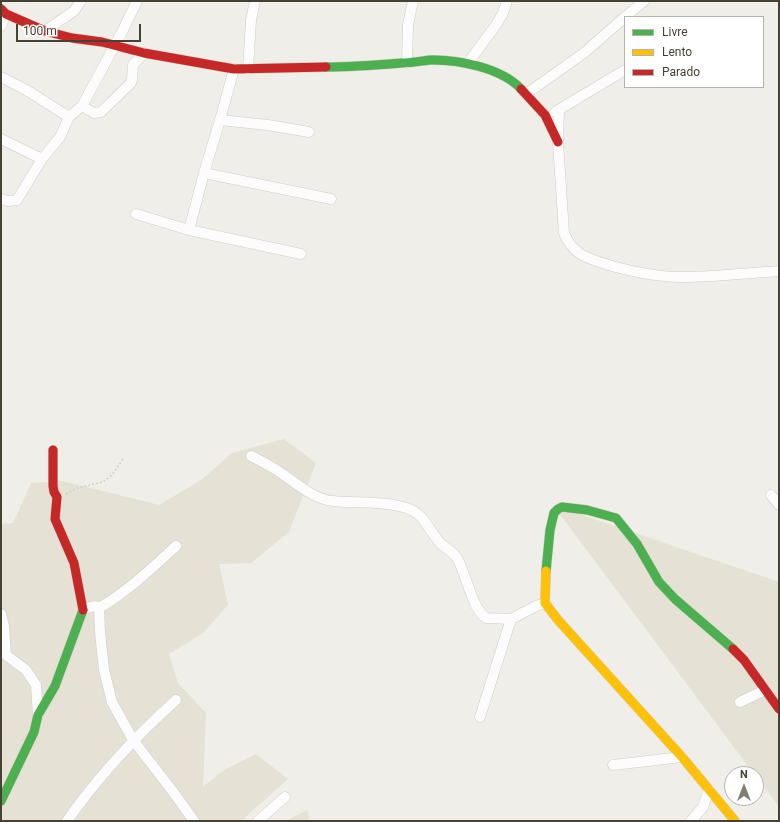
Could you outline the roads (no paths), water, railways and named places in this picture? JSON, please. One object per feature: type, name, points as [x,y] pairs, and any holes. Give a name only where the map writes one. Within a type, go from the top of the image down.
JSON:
[{"type":"street","points":[[45,31],[74,11],[81,1]]},
{"type":"street","points":[[1,199],[8,201],[17,200],[42,160],[60,137],[69,117],[82,106],[137,1]]},
{"type":"street","points":[[248,69],[251,20],[255,1]]},
{"type":"street","points":[[407,63],[408,25],[413,1]]},
{"type":"street","points":[[468,63],[496,25],[503,13],[507,1]]},
{"type":"street","points":[[626,16],[644,1]]},
{"type":"street","points":[[1,26],[3,12],[45,31],[72,38],[92,40],[144,53],[234,69],[407,63],[430,60],[468,63],[504,75],[518,85],[546,116],[558,142]]},
{"type":"street","points":[[526,94],[584,53],[624,18]]},
{"type":"street","points":[[82,106],[94,113],[101,112],[131,83],[133,65],[144,53]]},
{"type":"street","points":[[188,230],[234,69]]},
{"type":"street","points":[[546,116],[559,110],[624,71]]},
{"type":"street","points":[[1,76],[69,117]]},
{"type":"street","points":[[559,110],[558,142],[564,233],[567,242],[584,257],[624,269],[680,277],[779,271]]},
{"type":"street","points":[[220,120],[268,125],[308,132]]},
{"type":"street","points":[[1,139],[42,160]]},
{"type":"street","points":[[204,173],[331,199]]},
{"type":"street","points":[[136,214],[188,230],[301,254]]},
{"type":"street","points":[[1,801],[34,732],[38,715],[55,686],[83,609],[74,563],[55,519],[57,497],[53,486],[53,450]]},
{"type":"street","points":[[250,456],[274,468],[317,497],[332,501],[369,502],[410,508],[423,518],[430,531],[440,543],[456,556],[483,616],[489,619],[511,619],[536,606],[545,604]]},
{"type":"street","points":[[771,494],[779,505]]},
{"type":"street","points":[[735,821],[682,757],[632,703],[545,604],[552,518],[556,511],[562,507],[587,510],[616,518],[637,544],[659,582],[675,599],[726,642],[744,660],[779,709]]},
{"type":"street","points":[[83,609],[95,606],[99,608],[116,599],[140,580],[176,546]]},
{"type":"street","points":[[99,608],[100,632],[108,689],[112,702],[133,740],[194,821]]},
{"type":"street","points":[[1,614],[4,626],[6,656],[26,670],[36,685],[38,715]]},
{"type":"street","points":[[480,717],[511,619]]},
{"type":"street","points":[[740,702],[765,690]]},
{"type":"street","points":[[36,697],[48,698]]},
{"type":"street","points":[[67,821],[93,786],[133,740],[176,700]]},
{"type":"street","points":[[613,765],[682,757]]},
{"type":"street","points":[[691,821],[703,807],[709,790]]},
{"type":"street","points":[[259,820],[285,797]]}]
